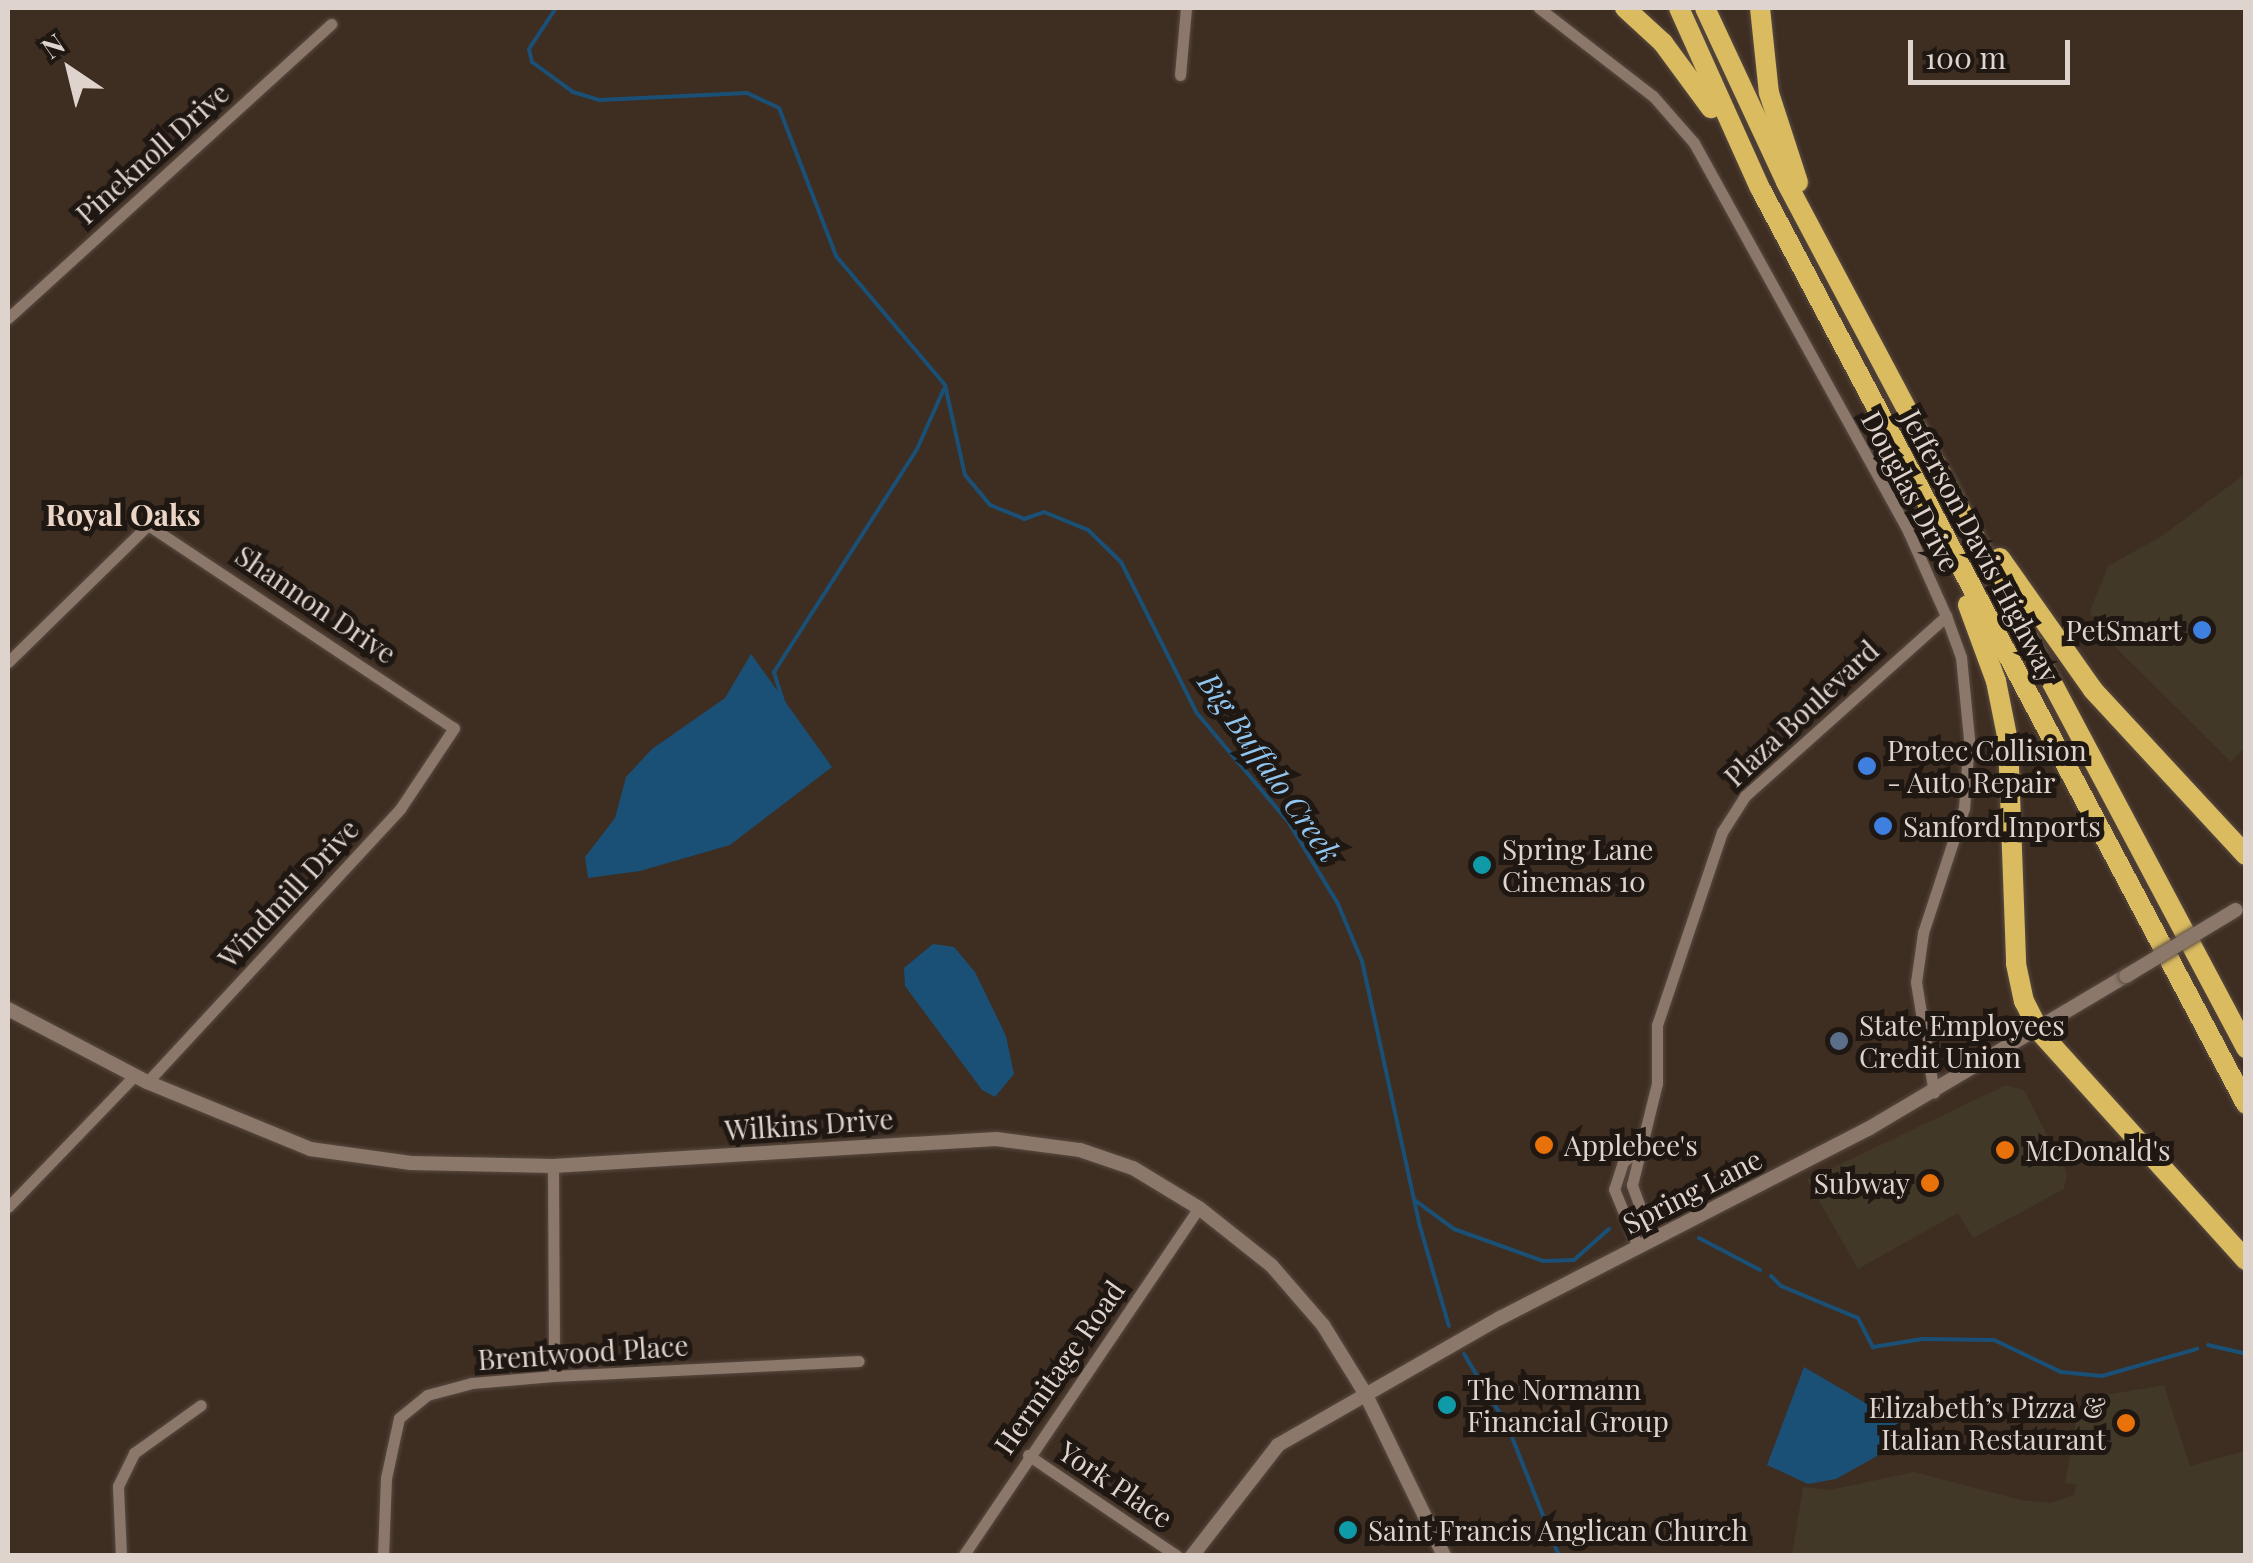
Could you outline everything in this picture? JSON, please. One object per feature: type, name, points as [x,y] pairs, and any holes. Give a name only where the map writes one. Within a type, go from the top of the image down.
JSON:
[{"type":"highway","points":[[1625,8],[1663,43],[1732,132]]},
{"type":"highway","name":"Jefferson Davis Highway","points":[[1679,8],[1732,132],[2246,1104]]},
{"type":"highway","name":"Jefferson Davis Highway","points":[[1705,8],[1807,223],[2246,1048]]},
{"type":"highway","points":[[1760,8],[1769,94],[1807,223]]},
{"type":"highway","points":[[1946,483],[2093,690],[2246,855]]},
{"type":"highway","points":[[1955,555],[2008,741],[2016,964],[2039,1031],[2246,1260]]},
{"type":"street","points":[[1180,75],[1186,8]]},
{"type":"street","name":"Douglas Drive","points":[[1539,8],[1653,96],[1694,143],[1908,531],[1946,616],[1961,658],[1969,739],[1964,808],[1923,933],[1916,982],[1934,1093]]},
{"type":"street","name":"Pineknoll Drive","points":[[8,318],[330,24]]},
{"type":"street","name":"Shannon Drive","points":[[8,662],[148,524],[454,728]]},
{"type":"street","name":"Plaza Boulevard","points":[[1652,1240],[1633,1201],[1637,1152],[1657,1083],[1657,1025],[1732,812],[1946,616]]},
{"type":"street","name":"Windmill Drive","points":[[8,1207],[141,1079],[400,810],[454,728]]},
{"type":"street","name":"Spring Lane","points":[[1192,1556],[1278,1445],[1365,1393],[1934,1093],[2241,907]]},
{"type":"street","name":"Wilkins Drive","points":[[8,1008],[141,1079],[310,1149],[412,1163],[553,1166],[996,1139],[1097,1156],[1133,1168],[1200,1208],[1272,1265],[1323,1325],[1365,1393],[1444,1556]]},
{"type":"street","name":"Plaza Boulevard","points":[[1637,1152],[1624,1162],[1614,1188],[1638,1247]]},
{"type":"street","points":[[553,1166],[554,1376]]},
{"type":"street","name":"Hermitage Road","points":[[962,1556],[1200,1208]]},
{"type":"street","name":"Brentwood Place","points":[[383,1556],[386,1478],[399,1418],[427,1395],[472,1383],[554,1376],[859,1361]]},
{"type":"street","points":[[120,1556],[118,1486],[134,1453],[200,1405]]},
{"type":"street","name":"York Place","points":[[1028,1455],[1177,1556]]},
{"type":"shaded area","points":[[2245,474],[2245,747],[2231,762],[2095,627],[2090,611],[2108,566],[2162,536]]},
{"type":"shaded area","points":[[2006,1085],[2024,1090],[2067,1173],[2064,1189],[1973,1238],[1958,1213],[1858,1269],[1807,1180]]},
{"type":"shaded area","points":[[2164,1385],[2190,1466],[2245,1451],[2245,1555],[1792,1555],[1803,1487],[1830,1490],[1914,1472],[2022,1500],[2051,1503],[2074,1495],[2076,1485],[2065,1483],[2078,1410],[2087,1398]]},
{"type":"water","points":[[751,654],[832,767],[730,845],[640,871],[588,878],[585,857],[615,818],[626,777],[652,749],[725,698]]},
{"type":"water","points":[[933,944],[954,947],[975,972],[1006,1036],[1014,1074],[995,1097],[982,1090],[905,986],[904,968]]},
{"type":"water","points":[[1804,1367],[1901,1426],[1895,1446],[1836,1479],[1808,1484],[1767,1465]]},
{"type":"waterway","name":"Big Buffalo Creek","points":[[556,8],[529,49],[532,62],[573,92],[599,100],[747,93],[779,108],[836,256],[945,385],[965,475],[990,505],[1024,519],[1044,512],[1088,530],[1121,562],[1196,712],[1289,823],[1338,904],[1362,961],[1419,1223],[1449,1326]]},
{"type":"waterway","points":[[786,711],[774,672],[917,449],[944,389]]},
{"type":"waterway","points":[[1416,1201],[1454,1229],[1543,1261],[1574,1260],[1609,1229]]},
{"type":"waterway","points":[[1656,1207],[1674,1213]]},
{"type":"waterway","points":[[1699,1238],[1760,1270]]},
{"type":"waterway","points":[[1771,1276],[1781,1286],[1858,1318],[1873,1347],[1922,1339],[1994,1340],[2061,1372],[2102,1376],[2197,1349]]},
{"type":"waterway","points":[[2208,1345],[2246,1354]]},
{"type":"waterway","name":"Big Buffalo Creek","points":[[1464,1354],[1508,1427],[1559,1556]]},
{"type":"place","name":"PetSmart","points":[[2202,630]]},
{"type":"place","name":"Protec Collision - Auto Repair","points":[[1867,766]]},
{"type":"place","name":"Sanford Inports","points":[[1883,826]]},
{"type":"place","name":"Spring Lane Cinemas 10","points":[[1482,865]]},
{"type":"place","name":"State Employees Credit Union","points":[[1839,1041]]},
{"type":"place","name":"Applebee's","points":[[1544,1145]]},
{"type":"place","name":"McDonald's","points":[[2005,1150]]},
{"type":"place","name":"Subway","points":[[1930,1183]]},
{"type":"place","name":"The Normann Financial Group","points":[[1447,1405]]},
{"type":"place","name":"Elizabeth’s Pizza & Italian Restaurant","points":[[2126,1423]]},
{"type":"place","name":"Saint Francis Anglican Church","points":[[1348,1530]]},
{"type":"district","name":"Royal Oaks","points":[[123,514]]}]
